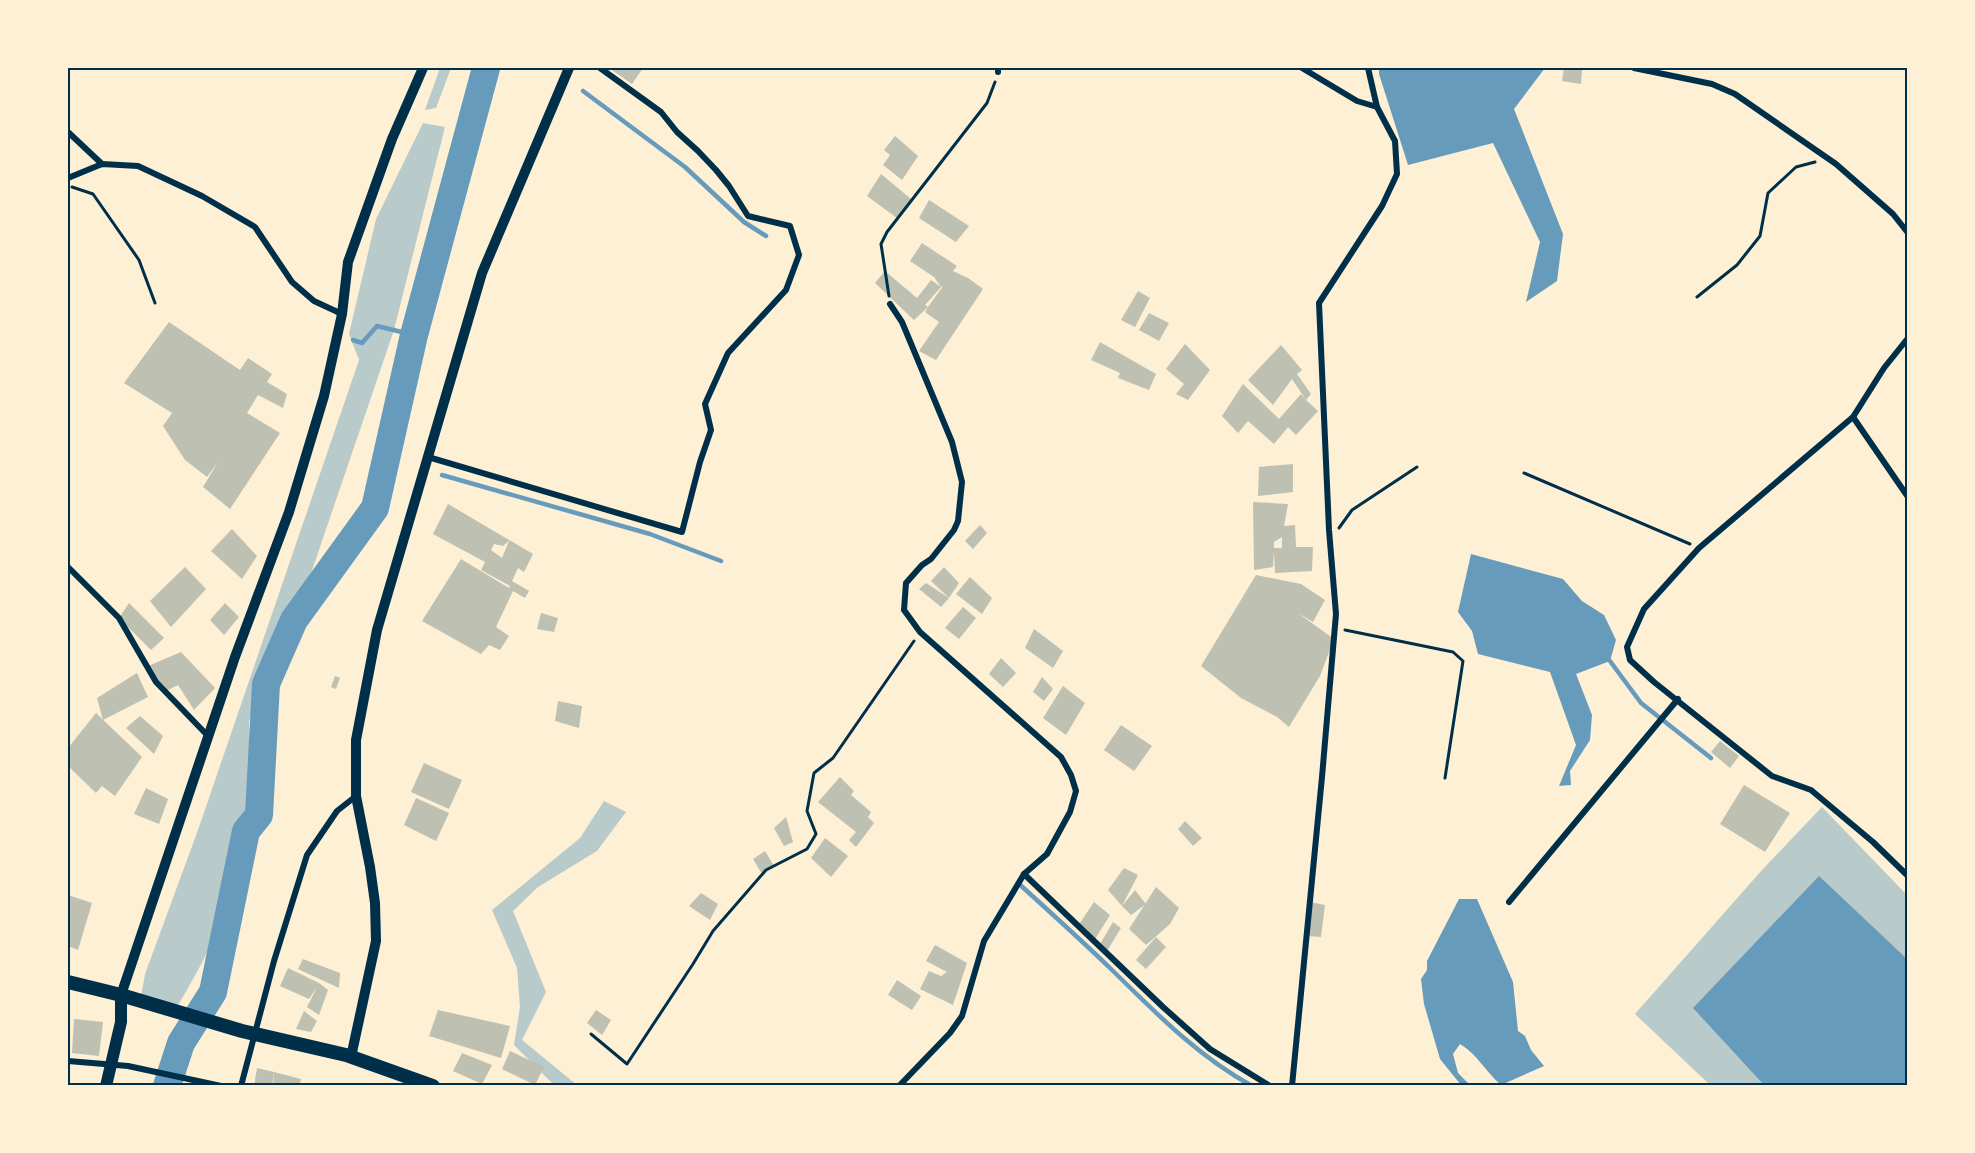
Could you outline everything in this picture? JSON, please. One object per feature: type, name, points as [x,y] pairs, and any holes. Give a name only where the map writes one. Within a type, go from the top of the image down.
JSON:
[{"type":"highway","points":[[68,982],[249,1032],[351,1057],[433,1086]]},
{"type":"main road","points":[[106,1086],[121,1022],[120,995]]},
{"type":"street","points":[[120,995],[208,736],[289,512],[324,396],[342,314],[348,262],[392,139],[423,68]]},
{"type":"street","points":[[351,1057],[376,941],[375,903],[356,796],[356,740],[377,630],[482,273],[569,68]]},
{"type":"street","points":[[428,457],[682,532],[700,462],[711,430],[705,404],[728,353],[786,290],[799,255],[790,226],[748,216],[716,170],[677,132],[661,112],[600,68]]},
{"type":"street","points":[[1302,68],[1357,101],[1377,107]]},
{"type":"street","points":[[1292,1086],[1336,614],[1330,541],[1319,303],[1382,206],[1397,174],[1395,141],[1377,107],[1368,68]]},
{"type":"street","points":[[1634,68],[1712,84],[1735,93],[1829,159],[1893,214],[1908,233]]},
{"type":"street","points":[[68,132],[102,164]]},
{"type":"street","points":[[68,178],[102,164],[138,166],[202,196],[255,227],[292,282],[314,301],[342,314]]},
{"type":"street","points":[[890,304],[902,322],[952,442],[962,482],[958,520],[954,530],[931,559],[922,565],[906,583],[904,610],[920,632],[1061,756],[1076,791],[1070,812],[1047,854],[1024,874],[984,941],[962,1016],[950,1033],[899,1086]]},
{"type":"street","points":[[1908,338],[1884,368],[1853,417],[1699,548],[1644,609],[1627,646],[1630,660],[1654,682],[1772,776],[1812,790],[1873,842],[1908,876]]},
{"type":"street","points":[[1853,417],[1908,497]]},
{"type":"street","points":[[68,567],[119,618],[156,682],[208,736]]},
{"type":"street","points":[[1509,902],[1678,699]]},
{"type":"street","points":[[240,1086],[249,1032],[307,855],[336,811],[356,796]]},
{"type":"street","points":[[1024,874],[1210,1049],[1270,1086]]},
{"type":"street","points":[[68,1060],[128,1066],[221,1086]]},
{"type":"path","points":[[890,304],[881,244],[887,232],[987,103],[998,70]]},
{"type":"path","points":[[1697,297],[1737,264],[1760,236],[1768,193],[1796,167],[1829,159]]},
{"type":"path","points":[[68,185],[93,194],[139,260],[155,303]]},
{"type":"path","points":[[1330,541],[1352,510],[1417,467]]},
{"type":"path","points":[[1524,473],[1699,548]]},
{"type":"path","points":[[1335,628],[1453,652],[1463,661],[1445,778]]},
{"type":"path","points":[[591,1034],[627,1064],[713,931],[766,870],[807,849],[816,834],[807,811],[814,773],[833,758],[920,632]]},
{"type":"shaded area","points":[[440,68],[451,68],[436,108],[425,110]]},
{"type":"shaded area","points":[[423,123],[445,127],[394,330],[305,591],[291,613],[263,677],[249,722],[250,812],[243,829],[237,875],[212,943],[177,1007],[141,996],[145,974],[198,830],[359,360],[349,334],[376,219]]},
{"type":"shaded area","points":[[604,801],[626,812],[597,851],[538,887],[513,911],[546,992],[522,1040],[577,1085],[554,1085],[514,1045],[520,1007],[517,968],[492,910],[580,838]]},
{"type":"shaded area","points":[[1822,807],[1907,895],[1907,1085],[1710,1085],[1635,1014],[1762,870]]},
{"type":"water","points":[[1379,68],[1545,68],[1514,109],[1563,234],[1557,281],[1526,302],[1540,242],[1493,143],[1408,165]]},
{"type":"water","points":[[1471,554],[1563,579],[1582,601],[1604,615],[1616,640],[1610,661],[1576,674],[1592,715],[1590,740],[1570,771],[1571,785],[1559,786],[1576,745],[1550,672],[1478,654],[1472,631],[1458,612]]},
{"type":"water","points":[[1819,876],[1907,959],[1908,1081],[1901,1085],[1764,1085],[1693,1008]]},
{"type":"water","points":[[1459,899],[1477,899],[1513,982],[1518,1031],[1525,1036],[1531,1050],[1544,1066],[1501,1085],[1472,1053],[1460,1044],[1453,1054],[1458,1073],[1470,1085],[1461,1085],[1440,1059],[1424,1004],[1421,979],[1427,970],[1427,961]]},
{"type":"building","points":[[609,68],[643,68],[632,84]]},
{"type":"building","points":[[1564,68],[1582,70],[1581,84],[1562,81]]},
{"type":"building","points":[[895,136],[918,156],[902,180],[883,165],[890,155],[884,150]]},
{"type":"building","points":[[881,174],[911,199],[897,218],[867,196]]},
{"type":"building","points":[[929,200],[969,226],[956,242],[919,218]]},
{"type":"building","points":[[922,243],[957,266],[953,271],[983,289],[936,360],[919,351],[939,322],[925,312],[943,286],[941,287],[934,277],[910,261]]},
{"type":"building","points":[[885,271],[917,298],[931,280],[941,287],[925,305],[928,307],[914,320],[875,283]]},
{"type":"building","points":[[1138,291],[1150,298],[1135,327],[1121,320]]},
{"type":"building","points":[[1149,313],[1169,323],[1159,341],[1139,330]]},
{"type":"building","points":[[169,322],[240,370],[248,358],[272,374],[267,382],[287,394],[283,408],[258,395],[247,413],[280,433],[230,509],[203,487],[218,462],[207,477],[185,460],[163,426],[172,413],[124,383]]},
{"type":"building","points":[[1100,342],[1156,374],[1149,390],[1118,378],[1120,373],[1091,360]]},
{"type":"building","points":[[1185,344],[1210,370],[1188,400],[1176,394],[1184,384],[1166,369]]},
{"type":"building","points":[[1281,345],[1302,370],[1297,374],[1311,394],[1306,400],[1292,379],[1273,405],[1248,380]]},
{"type":"building","points":[[1243,384],[1279,419],[1301,394],[1318,411],[1296,435],[1288,427],[1274,444],[1248,421],[1238,433],[1222,416]]},
{"type":"building","points":[[1293,464],[1293,492],[1258,496],[1259,467]]},
{"type":"building","points":[[1253,502],[1288,504],[1284,526],[1295,525],[1296,547],[1313,547],[1312,571],[1275,573],[1274,551],[1273,567],[1254,570]],"holes":[[[1282,537],[1282,548],[1274,548],[1274,542]]]},
{"type":"building","points":[[448,504],[533,554],[524,572],[518,568],[512,581],[529,591],[525,598],[513,591],[496,627],[509,636],[500,650],[489,645],[481,654],[422,621],[461,559],[509,588],[510,586],[481,570],[485,562],[433,534]],"holes":[[[509,541],[502,558],[491,550],[494,544],[503,546]]]},
{"type":"building","points":[[980,525],[987,533],[973,549],[965,541]]},
{"type":"building","points":[[232,529],[257,556],[242,579],[211,551]]},
{"type":"building","points":[[185,567],[206,589],[171,627],[150,601]]},
{"type":"building","points":[[944,567],[959,583],[949,598],[931,581]]},
{"type":"building","points":[[1256,575],[1301,584],[1325,600],[1313,622],[1298,613],[1334,639],[1320,676],[1289,727],[1277,717],[1241,698],[1201,666]]},
{"type":"building","points":[[970,577],[992,598],[982,614],[956,594]]},
{"type":"building","points":[[926,583],[949,598],[941,607],[919,589]]},
{"type":"building","points":[[129,603],[164,638],[151,650],[119,618]]},
{"type":"building","points":[[225,603],[239,617],[224,635],[210,620]]},
{"type":"building","points":[[963,607],[976,618],[959,639],[945,628]]},
{"type":"building","points":[[541,613],[558,618],[554,632],[537,629]]},
{"type":"building","points":[[1034,629],[1063,651],[1053,668],[1025,648]]},
{"type":"building","points":[[181,652],[215,688],[194,710],[178,685],[166,691],[148,666]]},
{"type":"building","points":[[1001,658],[1016,673],[1003,687],[989,674]]},
{"type":"building","points":[[137,673],[148,697],[103,720],[97,698]]},
{"type":"building","points":[[335,676],[340,678],[336,689],[331,687]]},
{"type":"building","points":[[1042,677],[1053,689],[1044,701],[1033,692]]},
{"type":"building","points":[[1063,686],[1085,703],[1066,735],[1043,718]]},
{"type":"building","points":[[558,701],[582,706],[579,728],[555,721]]},
{"type":"building","points":[[96,713],[142,757],[115,796],[102,786],[96,793],[68,766],[68,748]]},
{"type":"building","points":[[140,716],[163,736],[154,754],[126,728]]},
{"type":"building","points":[[1121,725],[1152,746],[1134,771],[1104,750]]},
{"type":"building","points":[[1720,741],[1739,756],[1730,768],[1711,752]]},
{"type":"building","points":[[424,763],[462,780],[449,809],[411,792]]},
{"type":"building","points":[[840,777],[854,791],[851,795],[871,812],[868,817],[874,823],[856,847],[849,840],[856,832],[818,802]]},
{"type":"building","points":[[1744,785],[1790,813],[1765,852],[1720,824]]},
{"type":"building","points":[[146,788],[168,799],[159,824],[134,814]]},
{"type":"building","points":[[416,798],[449,813],[436,841],[404,825]]},
{"type":"building","points":[[786,817],[793,842],[784,846],[774,828]]},
{"type":"building","points":[[1185,821],[1202,838],[1193,846],[1178,829]]},
{"type":"building","points":[[825,838],[848,856],[831,877],[811,858]]},
{"type":"building","points":[[765,851],[774,866],[762,874],[753,859]]},
{"type":"building","points":[[1124,868],[1138,875],[1122,906],[1108,890]]},
{"type":"building","points":[[1156,887],[1179,908],[1170,924],[1146,945],[1129,929]]},
{"type":"building","points":[[1135,890],[1146,904],[1131,915],[1122,906]]},
{"type":"building","points":[[701,893],[718,904],[710,920],[689,906]]},
{"type":"building","points":[[68,895],[92,903],[78,950],[68,946]]},
{"type":"building","points":[[1094,902],[1110,915],[1094,941],[1078,926]]},
{"type":"building","points":[[1310,902],[1325,905],[1321,937],[1307,936]]},
{"type":"building","points":[[1113,922],[1121,928],[1106,953],[1099,946]]},
{"type":"building","points":[[1156,937],[1166,947],[1146,969],[1136,960]]},
{"type":"building","points":[[935,945],[967,963],[953,1005],[920,989],[929,971],[941,976],[947,972],[926,961]]},
{"type":"building","points":[[303,959],[340,973],[339,988],[298,969]]},
{"type":"building","points":[[288,968],[328,990],[319,1015],[307,1007],[317,987],[309,999],[280,986]]},
{"type":"building","points":[[897,980],[921,996],[912,1010],[888,995]]},
{"type":"building","points":[[438,1010],[510,1026],[501,1058],[429,1036]]},
{"type":"building","points":[[596,1010],[611,1020],[602,1035],[587,1023]]},
{"type":"building","points":[[304,1011],[317,1021],[311,1032],[296,1029]]},
{"type":"building","points":[[74,1019],[103,1022],[99,1056],[72,1053]]},
{"type":"building","points":[[510,1051],[544,1067],[535,1085],[502,1069]]},
{"type":"building","points":[[462,1053],[492,1065],[482,1084],[453,1071]]},
{"type":"building","points":[[257,1068],[274,1072],[272,1086],[254,1086]]},
{"type":"building","points":[[274,1072],[301,1079],[300,1083],[307,1086],[273,1086]]},
{"type":"waterway","points":[[167,1086],[181,1043],[213,992],[246,831],[259,815],[266,684],[294,620],[375,508],[414,335],[486,68]]},
{"type":"waterway","points":[[583,91],[685,167],[744,222],[766,236]]},
{"type":"waterway","points":[[353,340],[362,343],[377,326],[414,335]]},
{"type":"waterway","points":[[442,475],[650,534],[721,561]]},
{"type":"waterway","points":[[1610,661],[1641,703],[1711,758]]},
{"type":"waterway","points":[[1018,883],[1194,1047],[1252,1086]]}]
